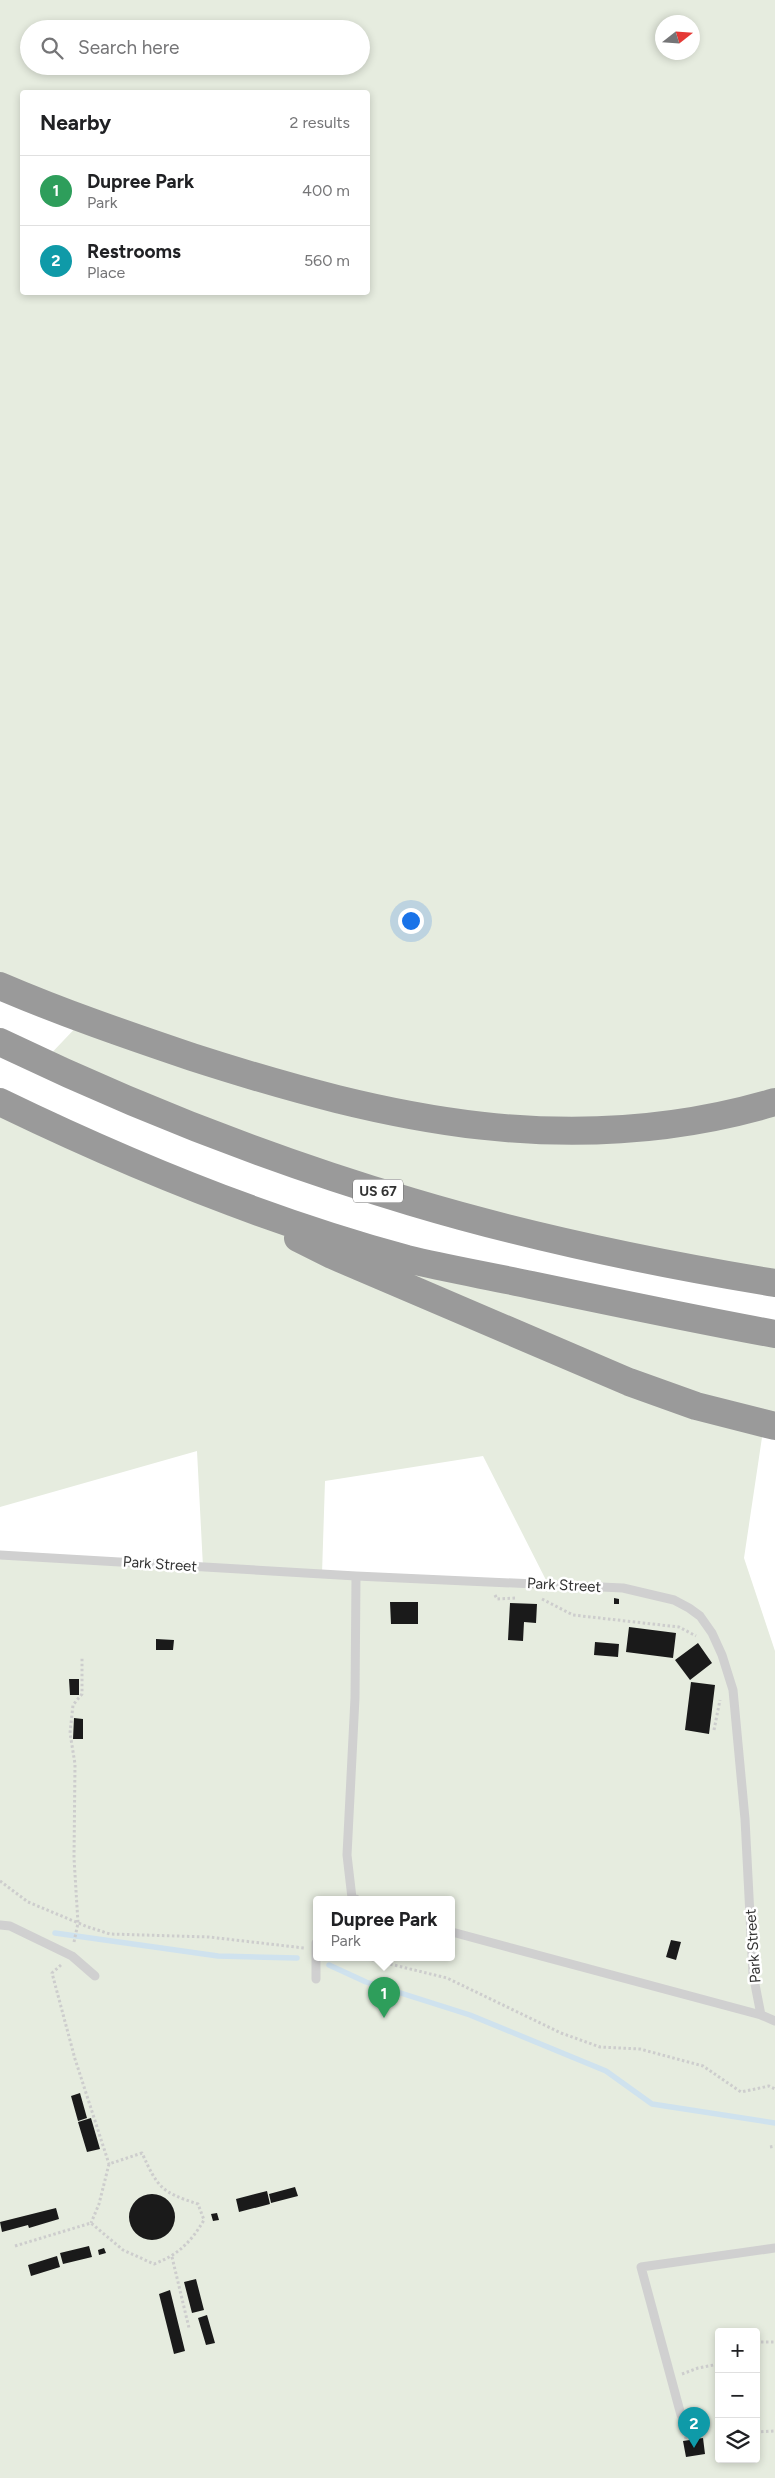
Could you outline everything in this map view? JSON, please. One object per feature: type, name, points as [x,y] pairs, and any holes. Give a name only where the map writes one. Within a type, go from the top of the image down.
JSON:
[{"type":"highway","points":[[0,986],[113,1031],[242,1073],[374,1109],[420,1118],[512,1130],[607,1131],[673,1125],[740,1112],[775,1102]]},
{"type":"highway","name":"US 67","points":[[0,1042],[151,1110],[229,1140],[412,1202],[558,1239],[704,1271],[775,1283]]},
{"type":"highway","points":[[0,1102],[136,1164],[215,1195],[311,1229],[408,1259],[685,1318],[775,1334]]},
{"type":"highway","points":[[215,1195],[332,1256],[629,1382],[696,1406],[775,1426]]},
{"type":"lane","name":"Park Street","points":[[0,1555],[356,1576],[623,1588],[674,1600],[689,1608],[700,1616],[712,1633],[722,1655],[733,1690],[746,1819],[753,1974],[761,2015]]},
{"type":"lane","points":[[352,1896],[347,1855],[355,1698],[356,1576]]},
{"type":"lane","points":[[0,1925],[10,1926],[72,1956],[95,1976]]},
{"type":"lane","points":[[455,1933],[775,2020]]},
{"type":"lane","points":[[316,1961],[316,1979]]},
{"type":"lane","points":[[681,2415],[641,2267],[775,2248]]},
{"type":"path","points":[[492,1582],[497,1599],[522,1598]]},
{"type":"path","points":[[539,1597],[573,1615],[678,1627],[703,1639]]},
{"type":"path","points":[[76,1932],[78,1923],[74,1858],[75,1764],[70,1733],[73,1705],[82,1694],[82,1657]]},
{"type":"path","points":[[714,1730],[720,1696]]},
{"type":"path","points":[[0,1881],[28,1902],[110,1934],[209,1937],[313,1946]]},
{"type":"path","points":[[72,1956],[52,1973],[75,2060],[109,2164],[99,2204],[91,2223]]},
{"type":"path","points":[[377,1961],[447,1978],[561,2033],[600,2047],[640,2049],[703,2066],[741,2092],[769,2086],[775,2089]]},
{"type":"path","points":[[770,2147],[775,2146]]},
{"type":"path","points":[[91,2223],[123,2250],[154,2264],[172,2258],[195,2234],[204,2220],[198,2204],[170,2195],[155,2182],[142,2153],[109,2164]]},
{"type":"path","points":[[15,2246],[91,2223]]},
{"type":"path","points":[[172,2258],[189,2328]]},
{"type":"path","points":[[760,2342],[775,2342]]},
{"type":"path","points":[[672,2378],[698,2368],[715,2365]]},
{"type":"path","points":[[686,2439],[685,2432],[690,2423]]},
{"type":"path","points":[[760,2432],[775,2431]]},
{"type":"shaded area","points":[[0,0],[775,0],[775,1283],[471,1218],[43,1062],[83,1020],[0,979]]},
{"type":"shaded area","points":[[0,1102],[408,1259],[775,1334],[775,1426],[764,1424],[744,1558],[775,1651],[775,2478],[0,2478],[0,1555],[203,1567],[197,1451],[0,1507]],"holes":[[[483,1456],[548,1584],[322,1574],[325,1481]]]},
{"type":"building","points":[[614,1598],[619,1599],[619,1604],[614,1604]]},
{"type":"building","points":[[390,1602],[418,1602],[418,1624],[391,1624]]},
{"type":"building","points":[[510,1603],[537,1604],[536,1623],[524,1622],[523,1641],[508,1640]]},
{"type":"building","points":[[629,1627],[676,1633],[673,1658],[626,1652]]},
{"type":"building","points":[[156,1639],[174,1640],[173,1650],[156,1650]]},
{"type":"building","points":[[595,1642],[619,1644],[618,1657],[594,1655]]},
{"type":"building","points":[[698,1643],[712,1663],[690,1680],[675,1660]]},
{"type":"building","points":[[69,1679],[79,1679],[79,1695],[70,1695]]},
{"type":"building","points":[[691,1682],[715,1685],[709,1734],[685,1730]]},
{"type":"building","points":[[74,1718],[83,1719],[83,1739],[73,1739]]},
{"type":"building","points":[[671,1940],[681,1942],[676,1960],[666,1957]]},
{"type":"building","points":[[80,2093],[87,2118],[78,2121],[71,2096]]},
{"type":"building","points":[[91,2118],[100,2149],[87,2152],[78,2122]]},
{"type":"building","points":[[295,2187],[298,2196],[271,2203],[269,2194]]},
{"type":"building","points":[[267,2191],[270,2204],[239,2212],[236,2199]]},
{"type":"building","points":[[152,2194],[165,2198],[171,2204],[175,2217],[171,2230],[165,2236],[152,2240],[139,2236],[133,2230],[129,2217],[133,2204],[139,2198]]},
{"type":"building","points":[[56,2208],[59,2219],[29,2228],[28,2225],[2,2232],[0,2222]]},
{"type":"building","points":[[217,2213],[219,2220],[213,2221],[211,2214]]},
{"type":"building","points":[[89,2246],[92,2257],[63,2264],[60,2253]]},
{"type":"building","points":[[104,2248],[106,2253],[99,2255],[98,2250]]},
{"type":"building","points":[[57,2256],[60,2267],[31,2276],[28,2265]]},
{"type":"building","points":[[196,2279],[204,2310],[192,2313],[184,2282]]},
{"type":"building","points":[[170,2290],[185,2351],[174,2354],[159,2294]]},
{"type":"building","points":[[207,2315],[215,2343],[206,2345],[198,2318]]},
{"type":"building","points":[[703,2438],[705,2454],[686,2457],[683,2441]]},
{"type":"waterway","points":[[55,1933],[218,1956],[297,1958]]},
{"type":"waterway","points":[[329,1965],[366,1982],[470,2015],[606,2071],[652,2104],[775,2123]]},
{"type":"place","name":"Dupree Park","points":[[384,2018]]},
{"type":"place","name":"Restrooms","points":[[694,2448]]}]
